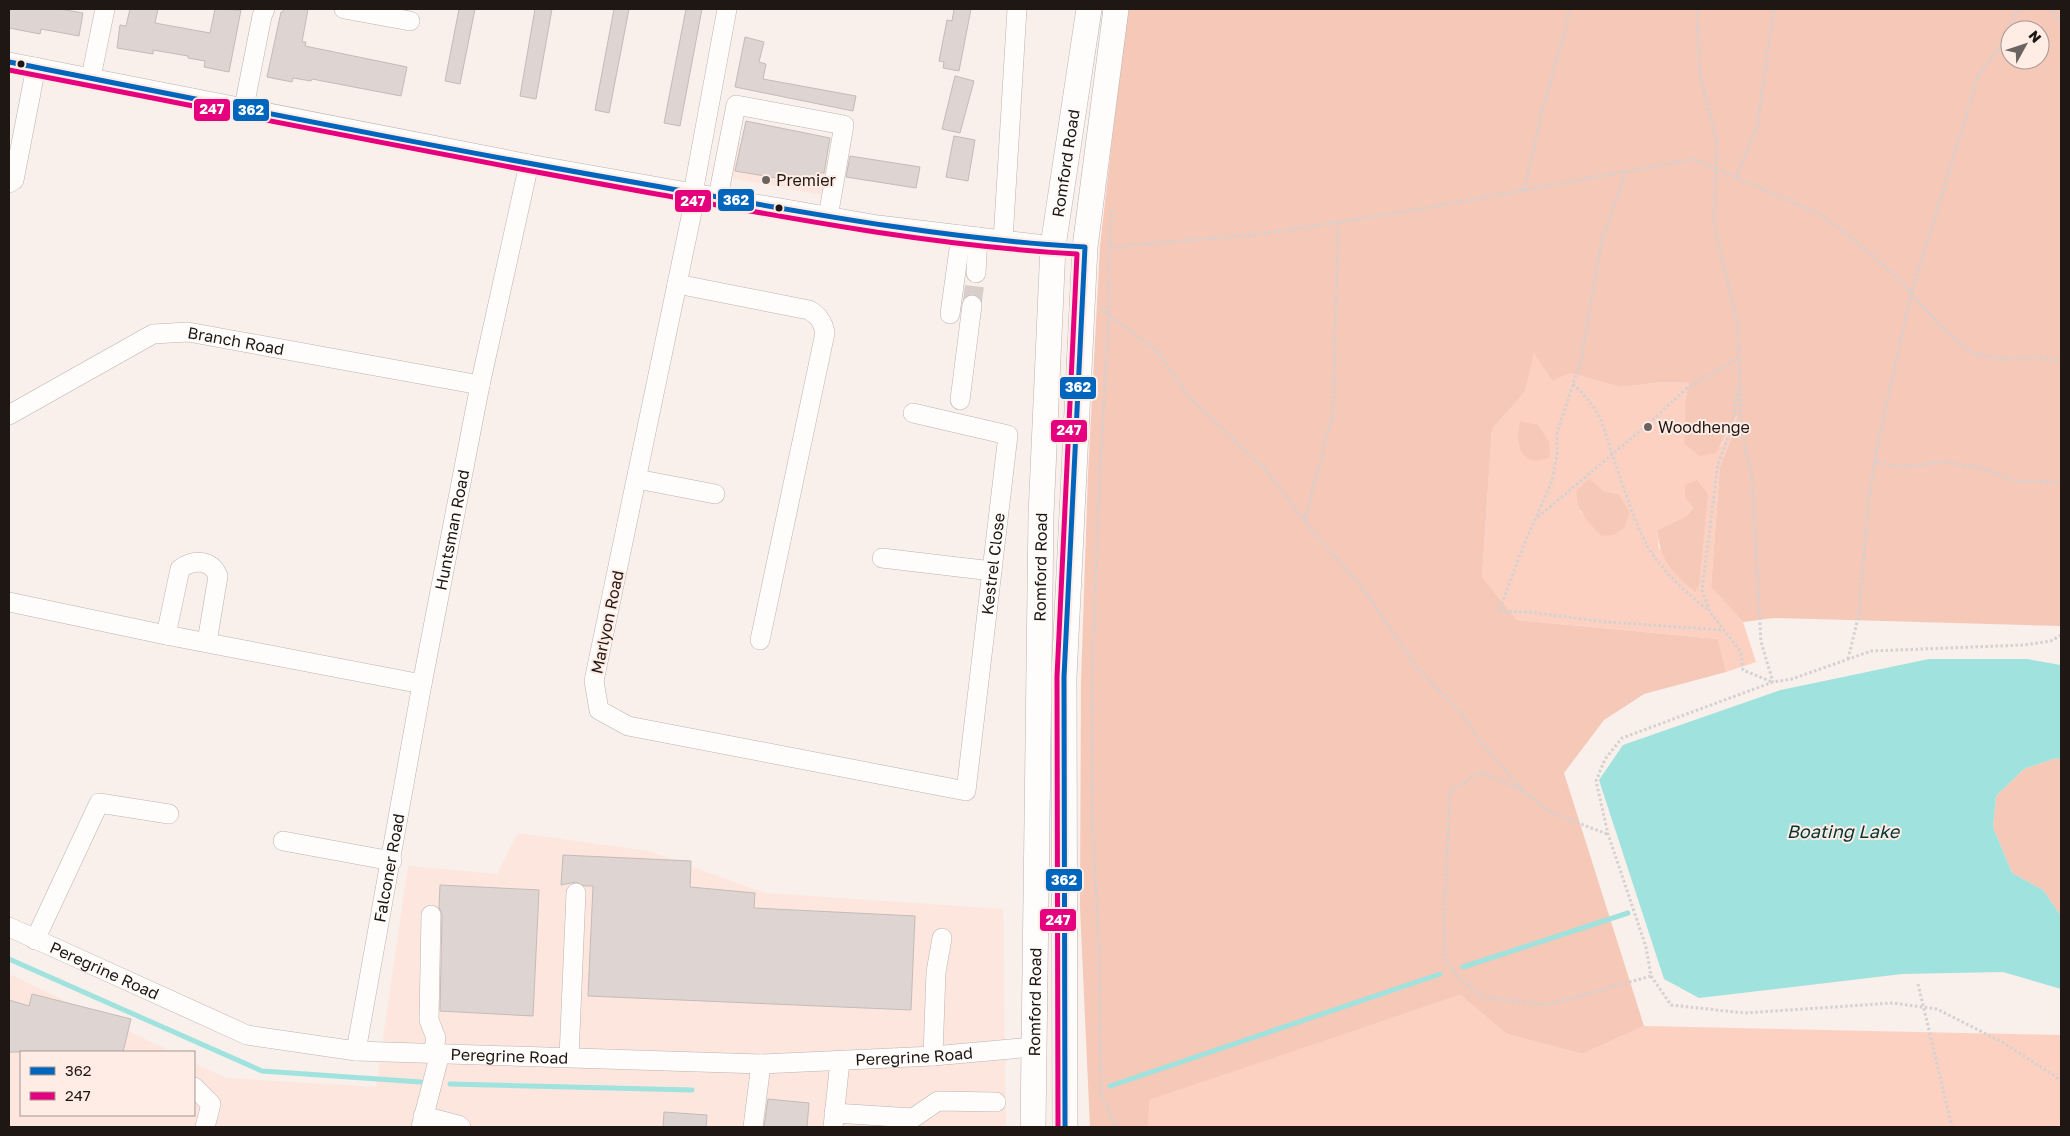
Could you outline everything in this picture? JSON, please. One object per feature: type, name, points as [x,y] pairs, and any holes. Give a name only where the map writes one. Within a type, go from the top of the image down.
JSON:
[{"type":"main road","name":"Romford Road","points":[[1033,1127],[1040,534],[1053,246],[1090,9]]},
{"type":"main road","name":"Romford Road","points":[[1064,1127],[1064,677],[1082,303],[1097,247],[1116,9]]},
{"type":"main road","points":[[1053,246],[1097,247]]},
{"type":"street","points":[[91,77],[104,9]]},
{"type":"street","points":[[244,107],[265,9]]},
{"type":"street","points":[[344,9],[410,21]]},
{"type":"street","name":"Marlyon Road","points":[[727,9],[695,193],[594,682],[599,710],[628,726],[966,791]]},
{"type":"street","points":[[1003,240],[1016,9]]},
{"type":"street","points":[[9,62],[529,164],[828,217],[1053,246]]},
{"type":"street","points":[[9,183],[14,180],[36,66]]},
{"type":"street","points":[[718,197],[736,105],[844,125],[828,217]]},
{"type":"street","name":"Huntsman Road","points":[[422,684],[480,386],[529,164]]},
{"type":"street","points":[[970,236],[976,273]]},
{"type":"street","points":[[950,314],[970,236]]},
{"type":"street","points":[[677,284],[809,310],[819,318],[824,326],[825,333],[760,640]]},
{"type":"street","points":[[960,400],[972,305]]},
{"type":"street","name":"Branch Road","points":[[9,415],[153,334],[188,332],[480,386]]},
{"type":"street","name":"Kestrel Close","points":[[913,412],[1008,435],[966,791]]},
{"type":"street","points":[[636,479],[715,494]]},
{"type":"street","points":[[882,558],[992,571]]},
{"type":"street","points":[[166,635],[180,569],[192,562],[199,562],[212,567],[218,576],[207,642]]},
{"type":"street","points":[[9,602],[166,635],[422,684]]},
{"type":"street","name":"Falconer Road","points":[[356,1051],[392,862],[422,684]]},
{"type":"street","points":[[35,940],[99,803],[169,814]]},
{"type":"street","points":[[283,841],[392,862]]},
{"type":"street","points":[[569,1057],[576,893]]},
{"type":"street","points":[[431,915],[429,1020],[436,1038],[436,1053],[422,1122],[458,1125],[461,1127]]},
{"type":"street","name":"Peregrine Road","points":[[9,927],[247,1035],[356,1051],[761,1064],[933,1056],[1033,1047]]},
{"type":"street","points":[[933,1056],[936,972],[942,938]]},
{"type":"street","points":[[840,1061],[834,1120],[913,1118],[938,1101],[996,1102]]},
{"type":"street","points":[[753,1127],[761,1064]]},
{"type":"street","points":[[195,1089],[211,1104],[206,1127]]},
{"type":"path","points":[[1524,190],[1543,107],[1567,23],[1569,9]]},
{"type":"path","points":[[1697,9],[1700,75],[1717,141],[1714,224],[1738,326],[1741,426],[1752,476],[1761,642],[1773,682]]},
{"type":"path","points":[[1736,177],[1757,127],[1774,9]]},
{"type":"path","points":[[1848,659],[1859,614],[1868,505],[1874,462],[1911,294],[1979,74],[2000,48],[2018,9]]},
{"type":"path","points":[[2050,9],[2061,22]]},
{"type":"path","points":[[1097,247],[1262,234],[1694,159],[1817,213],[1839,228],[1893,273],[1947,333],[1974,354],[2006,359],[2033,357],[2061,361]]},
{"type":"path","points":[[1626,171],[1602,239],[1580,360],[1557,433],[1557,455],[1552,481],[1524,542],[1499,612],[1528,612],[1606,622],[1724,630]]},
{"type":"path","points":[[1305,520],[1333,413],[1338,222]]},
{"type":"path","points":[[1082,303],[1096,305],[1156,350],[1190,398],[1266,470],[1305,520],[1362,587],[1416,667],[1461,713],[1484,745],[1523,791],[1552,813],[1608,834]]},
{"type":"path","points":[[1109,314],[1100,468],[1092,678],[1092,815],[1099,948],[1101,1094],[1116,1127]]},
{"type":"path","points":[[1536,519],[1686,389],[1739,358]]},
{"type":"path","points":[[1710,612],[1702,590],[1718,464],[1732,427],[1740,382]]},
{"type":"path","points":[[1573,384],[1596,408],[1605,427],[1612,455],[1647,547],[1690,597],[1710,612],[1741,652],[1743,670],[1773,682]]},
{"type":"path","points":[[1874,462],[1902,467],[1944,462],[1986,469],[2015,480],[2061,482]]},
{"type":"path","points":[[2061,635],[2051,641],[2024,645],[1871,651],[1792,679],[1773,682],[1622,738],[1605,759],[1596,781],[1608,834],[1646,947],[1651,976],[1671,1005],[1744,1013],[1893,1003],[1937,1009],[1994,1038],[2061,1080]]},
{"type":"path","points":[[1523,791],[1481,772],[1450,791],[1444,919],[1445,959],[1458,977],[1482,997],[1547,1005],[1651,976]]},
{"type":"path","points":[[1918,984],[1952,1127]]},
{"type":"shaded area","points":[[1127,9],[2061,9],[2061,626],[1774,618],[1743,622],[1711,587],[1720,466],[1735,430],[1737,415],[1716,453],[1699,456],[1684,443],[1685,401],[1689,383],[1663,382],[1620,387],[1571,373],[1552,381],[1534,353],[1525,392],[1492,429],[1482,577],[1517,620],[1718,639],[1726,672],[1644,694],[1604,720],[1564,773],[1644,1026],[1582,1054],[1507,1034],[1460,995],[1149,1100],[1148,1127],[1090,1127],[1080,907],[1081,682],[1088,474],[1100,246]]},
{"type":"shaded area","points":[[733,142],[830,161],[823,195],[726,177]]},
{"type":"shaded area","points":[[1534,352],[1552,381],[1571,373],[1620,387],[1663,382],[1689,383],[1685,401],[1684,443],[1720,447],[1738,414],[1735,430],[1720,466],[1711,587],[1743,622],[1756,662],[1726,672],[1718,639],[1517,620],[1482,577],[1492,429],[1525,392]],"holes":[[[1602,490],[1618,494],[1601,536],[1580,511]],[[1694,507],[1659,550],[1657,530],[1683,518]]]},
{"type":"shaded area","points":[[1520,421],[1538,425],[1549,442],[1550,457],[1532,460],[1526,457],[1519,446]]},
{"type":"shaded area","points":[[1589,479],[1602,490],[1618,494],[1630,512],[1624,528],[1614,535],[1601,536],[1588,521],[1578,504],[1577,490]]},
{"type":"shaded area","points":[[1697,480],[1708,494],[1699,585],[1695,592],[1669,566],[1661,551],[1657,530],[1683,518],[1694,508],[1685,497],[1685,485]]},
{"type":"shaded area","points":[[2056,758],[2061,760],[2061,916],[2043,890],[2012,873],[1993,827],[1996,796],[2024,769]]},
{"type":"shaded area","points":[[518,833],[648,851],[765,893],[1003,909],[1006,1127],[9,1127],[9,974],[170,1051],[20,1051],[20,1116],[195,1116],[195,1063],[226,1078],[376,1087],[408,866],[497,874]]},
{"type":"shaded area","points":[[1460,995],[1507,1034],[1582,1054],[1644,1026],[2061,1035],[2061,1127],[1148,1127],[1148,1100]]},
{"type":"water","name":"Boating Lake","points":[[1929,659],[2027,659],[2061,665],[2061,760],[2056,758],[2024,769],[1996,796],[1993,827],[2012,873],[2043,890],[2061,916],[2061,989],[2003,972],[1902,974],[1699,998],[1664,979],[1599,780],[1623,745],[1781,690]]},
{"type":"building","points":[[9,9],[60,9],[83,13],[79,36],[41,29],[40,34],[9,28]]},
{"type":"building","points":[[130,9],[158,9],[155,23],[210,33],[215,9],[241,10],[229,72],[204,67],[205,61],[188,58],[188,56],[153,50],[153,54],[117,48],[120,25],[126,26]]},
{"type":"building","points":[[284,9],[308,9],[302,42],[306,42],[305,46],[407,67],[401,96],[312,79],[311,81],[293,78],[292,82],[267,77],[281,12]]},
{"type":"building","points":[[459,9],[475,9],[460,84],[445,81]]},
{"type":"building","points":[[535,9],[552,9],[536,99],[520,96]]},
{"type":"building","points":[[614,9],[629,9],[609,113],[595,110]]},
{"type":"building","points":[[686,9],[702,9],[680,126],[664,123]]},
{"type":"building","points":[[954,9],[971,9],[959,71],[943,68],[944,62],[939,61],[947,20],[952,21]]},
{"type":"building","points":[[745,37],[764,42],[759,62],[766,64],[763,79],[856,96],[853,111],[735,87]]},
{"type":"building","points":[[955,76],[974,81],[960,133],[942,129]]},
{"type":"building","points":[[746,121],[830,138],[824,173],[820,173],[818,185],[735,171]]},
{"type":"building","points":[[954,136],[975,140],[968,181],[946,177]]},
{"type":"building","points":[[850,156],[920,167],[916,188],[846,177]]},
{"type":"building","points":[[563,855],[691,861],[690,887],[755,893],[754,908],[915,916],[911,1010],[588,996],[593,886],[584,886],[576,882],[561,885]]},
{"type":"building","points":[[440,885],[539,890],[533,1016],[440,1011],[442,915],[439,907]]},
{"type":"building","points":[[32,994],[131,1019],[123,1051],[9,1052],[9,1000],[29,1006]]},
{"type":"building","points":[[768,1099],[809,1103],[807,1127],[764,1127]]},
{"type":"building","points":[[664,1112],[707,1115],[706,1127],[663,1127]]},
{"type":"waterway","points":[[1463,967],[1628,913]]},
{"type":"waterway","points":[[9,959],[262,1071],[421,1082]]},
{"type":"waterway","points":[[1110,1086],[1440,974]]},
{"type":"waterway","points":[[450,1084],[692,1090]]},
{"type":"tunnel","points":[[972,305],[976,273]]},
{"type":"transit line","name":"362","points":[[9,62],[416,142],[767,206],[978,238],[1085,247],[1064,677],[1065,1127]]},
{"type":"transit line","name":"247","points":[[9,70],[335,134],[817,223],[972,245],[1077,254],[1057,677],[1058,1127]]},
{"type":"place","name":"Premier","points":[[766,180]]},
{"type":"place","name":"Woodhenge","points":[[1648,427]]}]
